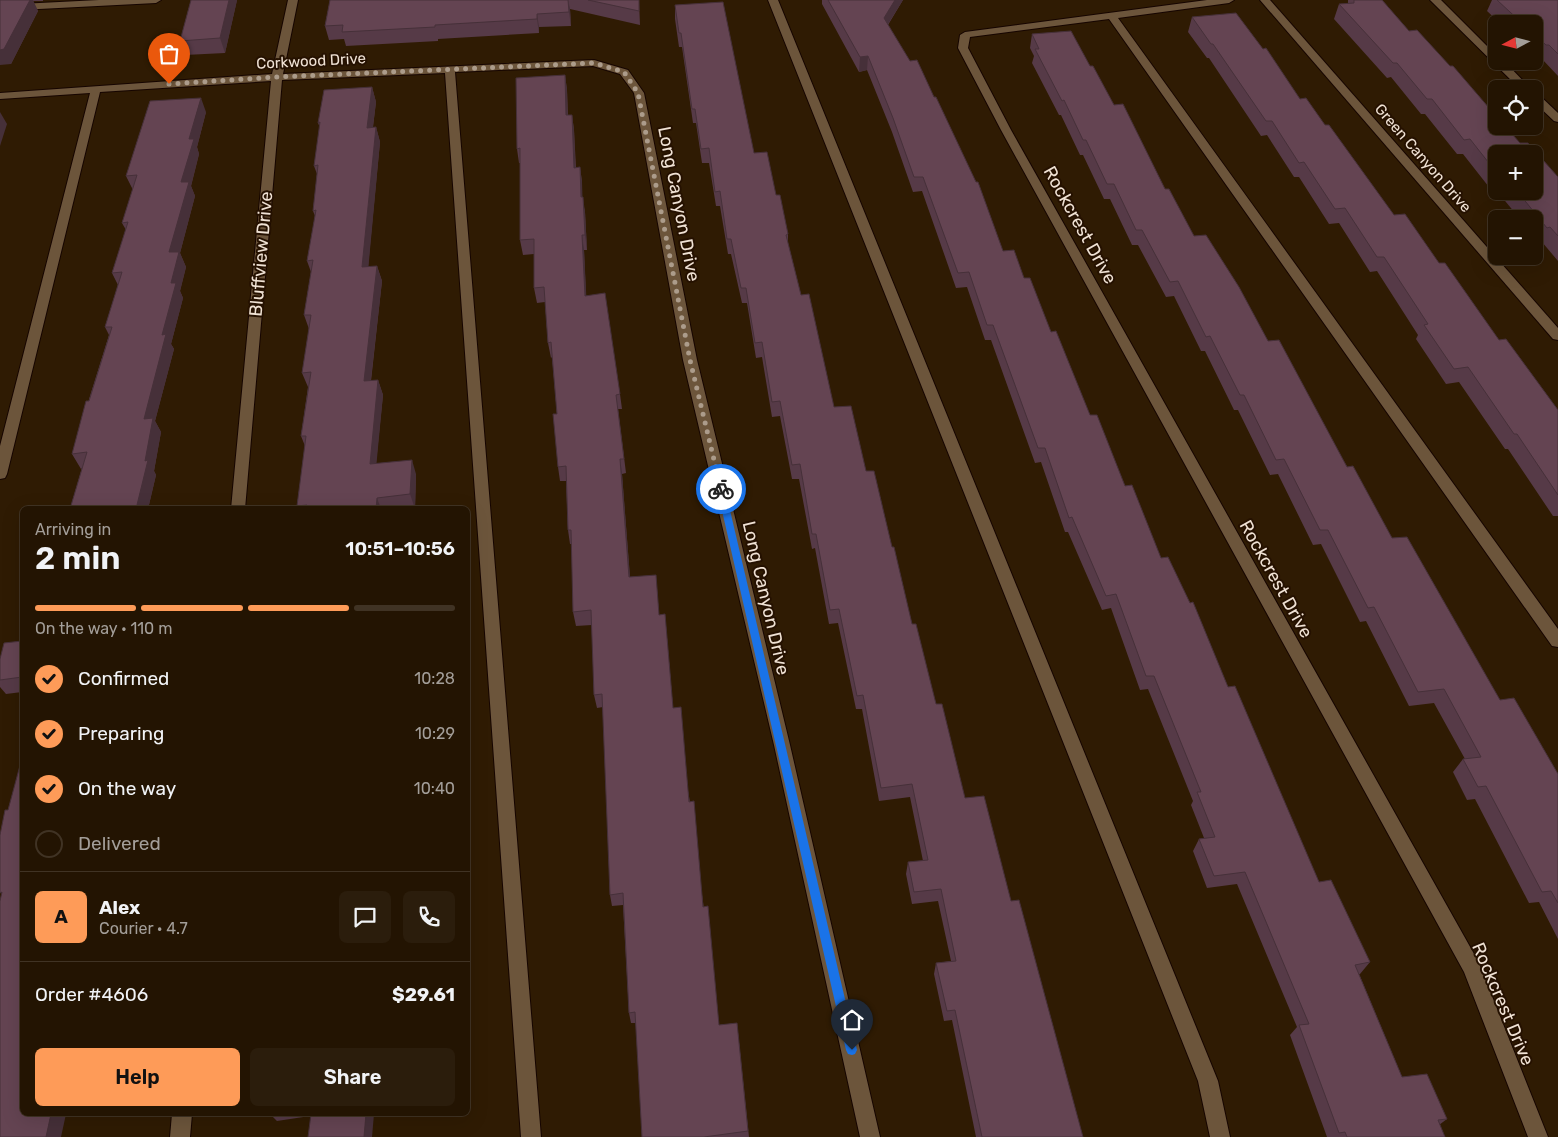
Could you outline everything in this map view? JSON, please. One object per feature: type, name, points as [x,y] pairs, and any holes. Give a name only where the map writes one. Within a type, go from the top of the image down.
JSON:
[{"type":"street","points":[[0,8],[156,0]]},
{"type":"street","name":"Bluffview Drive","points":[[238,506],[277,77],[293,0]]},
{"type":"street","points":[[773,0],[1204,1072],[1220,1137]]},
{"type":"street","points":[[1229,0],[1111,16],[1558,641]]},
{"type":"street","name":"Green Canyon Drive","points":[[1265,0],[1558,336]]},
{"type":"street","points":[[1435,0],[1488,51]]},
{"type":"street","name":"Rockcrest Drive","points":[[1111,16],[965,34],[963,48],[1016,148],[1471,967],[1538,1137]]},
{"type":"street","name":"Corkwood Drive","points":[[0,96],[277,77],[594,63]]},
{"type":"street","name":"Long Canyon Drive","points":[[594,63],[624,72],[638,93],[690,360],[784,755],[867,1116],[870,1137]]},
{"type":"street","points":[[450,69],[531,1137]]},
{"type":"street","points":[[1507,70],[1517,80]]},
{"type":"street","points":[[0,474],[96,89]]},
{"type":"street","points":[[1543,105],[1558,119]]},
{"type":"street","points":[[180,1137],[182,1116]]},
{"type":"building","points":[[0,0],[30,0],[4,49],[0,50]]},
{"type":"building","points":[[191,0],[229,0],[220,38],[180,41]]},
{"type":"building","points":[[330,0],[568,0],[569,12],[537,14],[537,19],[342,32],[343,25],[325,26]]},
{"type":"building","points":[[588,0],[639,0],[639,11]]},
{"type":"building","points":[[828,0],[895,0],[884,18],[910,61],[917,60],[976,182],[978,182],[1003,251],[1014,250],[1024,278],[1030,278],[1051,332],[1056,331],[1090,415],[1097,415],[1125,486],[1132,485],[1161,558],[1168,557],[1190,603],[1193,602],[1228,687],[1235,686],[1319,882],[1331,880],[1370,962],[1355,965],[1402,1077],[1427,1074],[1447,1119],[1438,1120],[1445,1137],[1347,1137],[1345,1132],[1339,1133],[1299,1025],[1309,1024],[1245,872],[1214,876],[1199,839],[1215,837],[1197,792],[1201,792],[1154,676],[1146,676],[1116,594],[1106,596],[1072,517],[1069,518],[1045,448],[1038,448],[993,325],[987,325],[969,272],[958,273],[923,177],[914,177],[868,56],[860,57]]},
{"type":"building","points":[[1354,0],[1382,0],[1409,31],[1417,30],[1450,66],[1453,66],[1488,107],[1488,135],[1513,135],[1520,143],[1528,143],[1530,145],[1488,145],[1488,162],[1470,139],[1464,140],[1432,99],[1427,99],[1397,63],[1393,63],[1339,4],[1354,3]]},
{"type":"building","points":[[1497,0],[1558,0],[1558,54],[1549,45],[1543,42],[1543,15],[1513,15]]},
{"type":"building","points":[[723,2],[754,153],[767,152],[776,195],[780,195],[788,234],[786,235],[801,295],[809,294],[834,407],[851,406],[866,471],[874,471],[912,624],[916,624],[936,704],[942,704],[965,798],[984,796],[1011,901],[1019,900],[1083,1137],[982,1137],[955,1010],[947,1011],[936,963],[956,961],[941,889],[914,892],[908,862],[928,860],[912,784],[881,788],[863,695],[857,696],[839,609],[830,610],[816,534],[812,534],[800,464],[792,465],[780,401],[772,402],[762,342],[755,343],[746,288],[741,288],[731,239],[727,239],[720,191],[715,192],[709,148],[701,149],[695,109],[692,109],[675,5]]},
{"type":"building","points":[[1236,13],[1263,49],[1266,48],[1300,99],[1306,98],[1325,125],[1329,125],[1394,215],[1405,214],[1439,263],[1445,263],[1499,340],[1506,339],[1558,410],[1558,495],[1517,434],[1514,434],[1468,367],[1454,369],[1424,325],[1428,324],[1384,257],[1377,257],[1345,208],[1335,209],[1304,162],[1299,163],[1272,121],[1266,121],[1192,17]]},
{"type":"building","points":[[1071,31],[1114,105],[1123,104],[1165,189],[1169,189],[1194,236],[1206,235],[1239,287],[1268,341],[1279,340],[1347,467],[1353,466],[1392,538],[1407,537],[1500,700],[1514,698],[1558,774],[1558,903],[1551,891],[1542,892],[1486,786],[1478,787],[1463,759],[1481,757],[1444,689],[1418,692],[1374,607],[1368,608],[1328,530],[1320,530],[1284,459],[1276,460],[1244,395],[1240,395],[1210,336],[1206,337],[1178,281],[1170,282],[1142,230],[1136,230],[1114,184],[1107,184],[1086,140],[1083,140],[1064,100],[1062,101],[1035,49],[1039,49],[1032,34]]},
{"type":"building","points":[[565,75],[566,115],[572,115],[574,168],[580,167],[581,197],[583,197],[585,235],[582,235],[585,296],[605,293],[620,394],[616,395],[624,459],[620,459],[629,577],[656,575],[659,615],[665,614],[673,708],[681,707],[689,802],[694,801],[703,907],[708,906],[719,1025],[737,1023],[748,1131],[704,1137],[642,1137],[635,1012],[629,1013],[623,893],[610,895],[602,694],[594,695],[591,610],[573,612],[571,530],[568,530],[566,466],[558,467],[553,414],[557,414],[551,342],[548,343],[544,287],[534,288],[534,239],[520,240],[520,148],[517,149],[516,78]]},
{"type":"building","points":[[372,87],[367,128],[376,127],[362,267],[377,266],[364,381],[378,380],[370,464],[412,460],[410,494],[377,498],[376,506],[297,506],[306,436],[301,436],[311,372],[302,373],[311,315],[304,315],[313,260],[307,261],[316,210],[313,211],[318,165],[314,166],[320,122],[318,123],[324,90]]},
{"type":"building","points":[[201,98],[189,139],[194,139],[181,182],[189,182],[169,252],[179,252],[171,283],[176,283],[162,335],[166,334],[144,419],[153,418],[145,461],[148,460],[137,506],[71,506],[87,452],[72,454],[86,401],[89,401],[112,327],[105,327],[122,272],[112,273],[128,222],[122,223],[137,175],[126,176],[150,101]]},
{"type":"building","points":[[1543,160],[1558,177],[1558,236],[1550,227],[1547,228],[1543,223],[1543,210],[1532,210],[1524,200],[1543,200]]},
{"type":"building","points":[[20,641],[20,677],[0,680],[0,659],[4,643]]},
{"type":"building","points":[[20,765],[20,1116],[51,1116],[46,1137],[0,1137],[0,901],[2,892],[0,893],[0,835],[5,810],[8,810]]},
{"type":"building","points":[[311,1116],[366,1116],[364,1137],[308,1137]]},
{"type":"way so far","points":[[169,84],[277,77],[594,63],[624,72],[638,93],[690,360],[721,489]]},
{"type":"route","points":[[721,489],[852,1050]]}]
